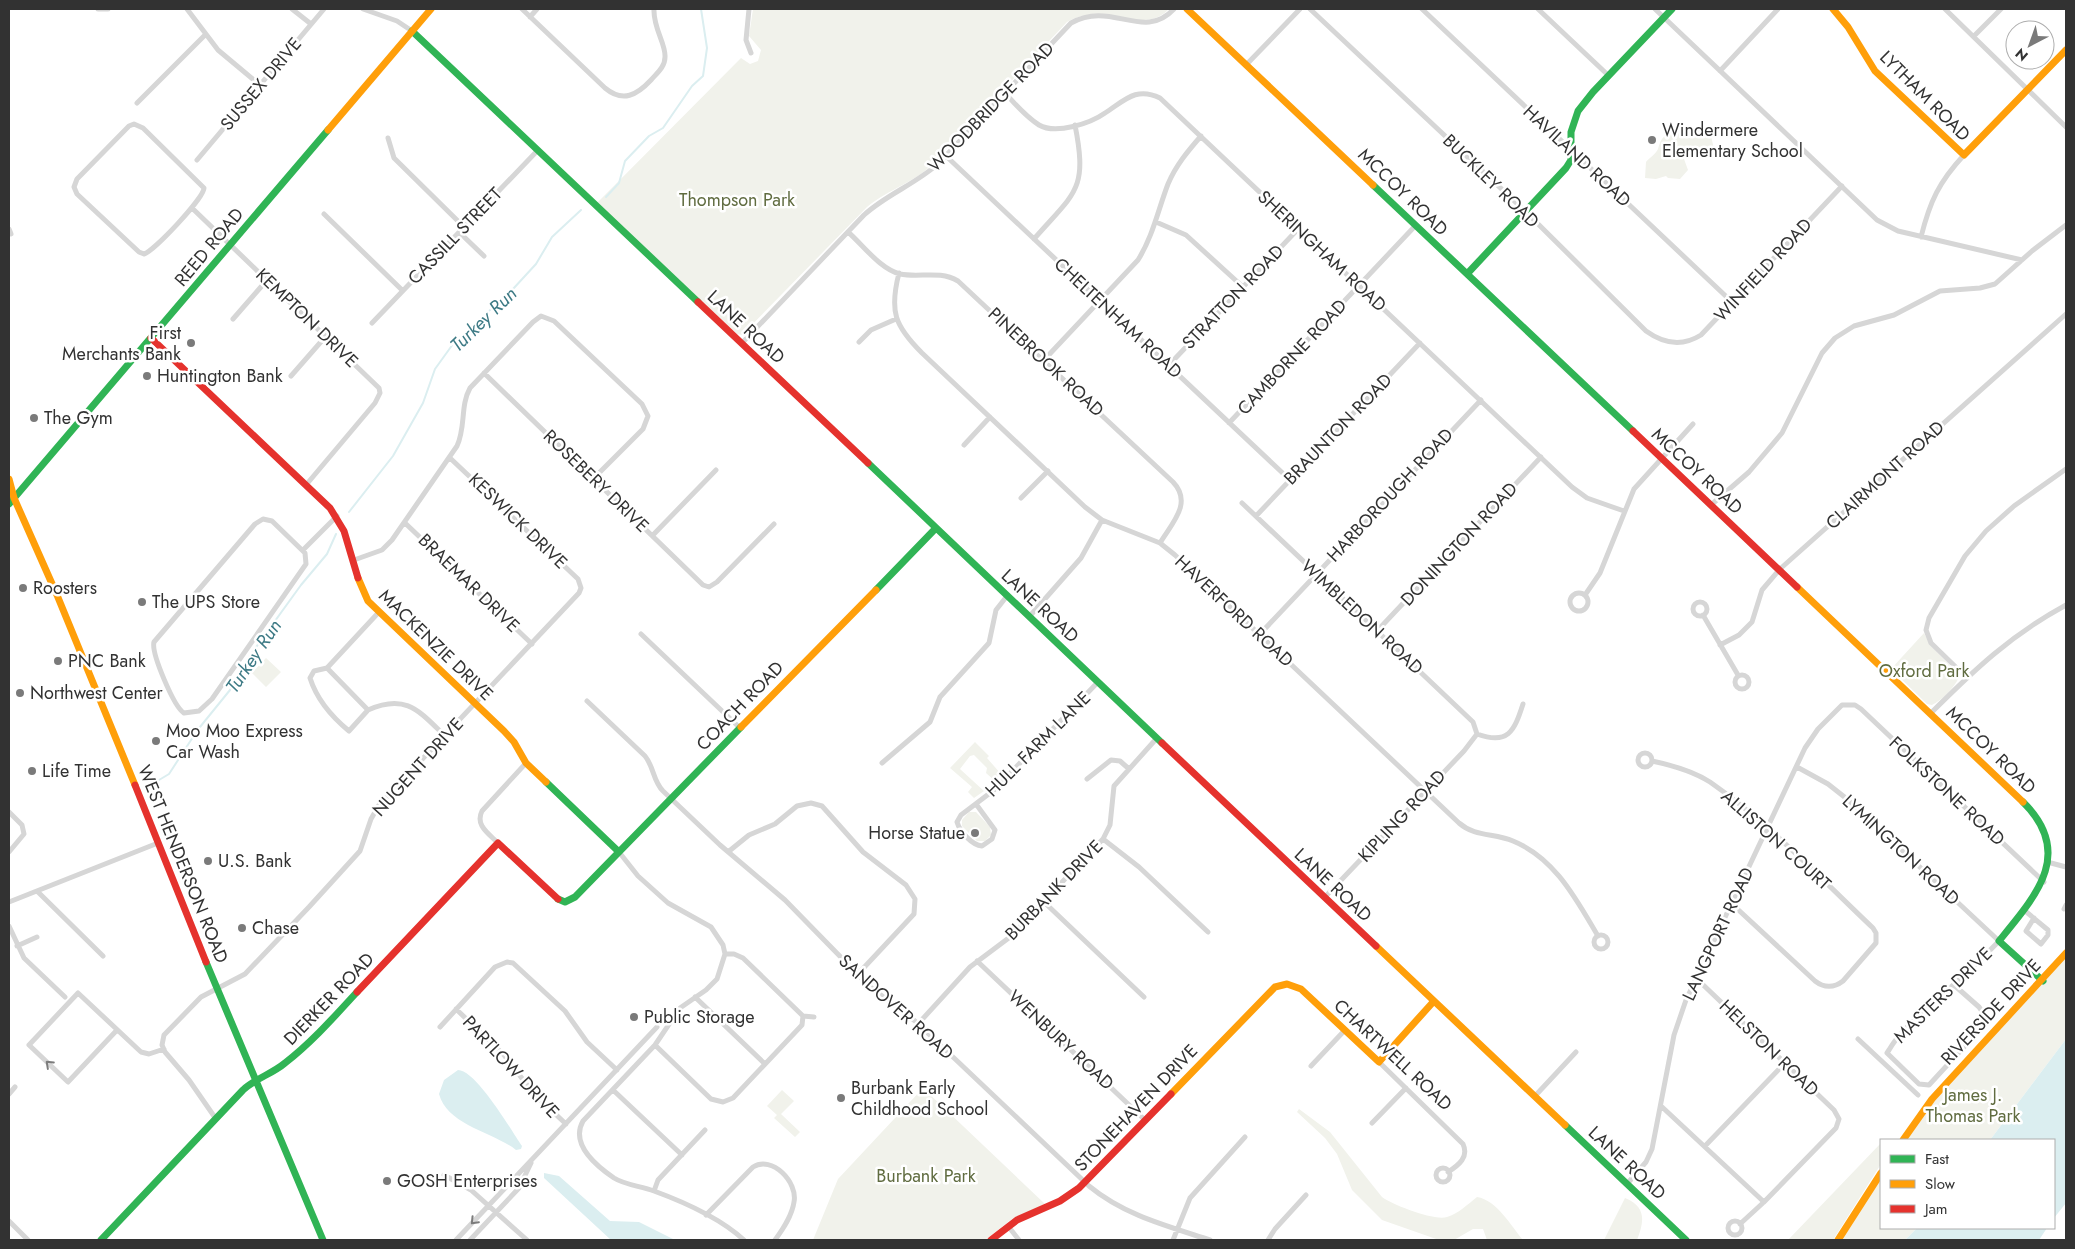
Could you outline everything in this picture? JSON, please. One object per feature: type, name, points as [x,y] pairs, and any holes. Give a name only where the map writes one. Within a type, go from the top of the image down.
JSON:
[{"type":"street","points":[[98,9],[108,9]]},
{"type":"street","points":[[187,9],[205,35],[230,61],[260,86]]},
{"type":"street","points":[[292,9],[311,24]]},
{"type":"street","name":"SUSSEX DRIVE","points":[[196,160],[324,9]]},
{"type":"street","name":"LANE ROAD","points":[[363,9],[396,20],[412,31],[1686,1240]]},
{"type":"street","name":"REED ROAD","points":[[11,498],[151,338],[431,9]]},
{"type":"street","points":[[522,9],[616,96],[637,94],[662,67],[665,52],[655,27],[654,9]]},
{"type":"street","points":[[530,17],[537,9]]},
{"type":"street","points":[[749,9],[746,40],[751,53]]},
{"type":"street","name":"WOODBRIDGE ROAD","points":[[742,343],[848,232],[880,202],[920,179],[946,156],[1063,31],[1079,18],[1098,14],[1153,22],[1163,18],[1174,9]]},
{"type":"street","name":"MCCOY ROAD","points":[[1187,9],[1780,569],[2039,817],[2050,842],[2050,863],[2045,882],[1999,941]]},
{"type":"street","points":[[1246,65],[1300,9]]},
{"type":"street","name":"BUCKLEY ROAD","points":[[1310,9],[1526,212],[1646,331],[1660,340],[1677,343]]},
{"type":"street","name":"HAVILAND ROAD","points":[[1422,9],[1732,302]]},
{"type":"street","points":[[1538,9],[1609,76]]},
{"type":"street","points":[[1654,9],[1877,220],[1888,227],[2022,260]]},
{"type":"street","points":[[1467,274],[1566,168],[1571,160],[1571,132],[1578,111],[1672,9]]},
{"type":"street","points":[[1720,71],[1778,9]]},
{"type":"street","name":"LYTHAM ROAD","points":[[1832,9],[1848,27],[1875,70],[1964,155]]},
{"type":"street","points":[[1945,9],[2066,127]]},
{"type":"street","points":[[1974,36],[2001,9]]},
{"type":"street","points":[[137,103],[205,35]]},
{"type":"street","points":[[1921,236],[1934,195],[1951,170],[2066,50]]},
{"type":"street","name":"SHERINGHAM ROAD","points":[[1005,93],[1039,125],[1054,129],[1096,118],[1127,96],[1135,93],[1148,93],[1165,102],[1541,458],[1587,498],[1624,511]]},
{"type":"street","points":[[134,124],[143,128],[204,188],[202,196],[192,208],[148,253],[139,252],[75,191],[74,183],[129,126],[134,124]]},
{"type":"street","points":[[1034,239],[1068,201],[1077,186],[1080,175],[1081,156],[1075,125]]},
{"type":"street","points":[[1044,360],[1138,260],[1156,222],[1173,175],[1180,162],[1201,136]]},
{"type":"street","points":[[388,138],[398,163],[464,227]]},
{"type":"street","name":"CASSILL STREET","points":[[372,322],[538,150]]},
{"type":"street","name":"CHELTENHAM ROAD","points":[[946,156],[1290,480]]},
{"type":"street","name":"WINFIELD ROAD","points":[[1677,343],[1694,339],[1701,335],[1842,186]]},
{"type":"street","name":"KEMPTON DRIVE","points":[[192,208],[376,384],[380,393],[375,403],[306,485]]},
{"type":"street","points":[[324,214],[402,290]]},
{"type":"street","points":[[1156,222],[1186,235],[1243,287]]},
{"type":"street","name":"CAMBORNE ROAD","points":[[1229,423],[1416,225]]},
{"type":"street","points":[[1711,505],[1749,472],[1782,433],[1822,352],[1835,338],[1854,326],[1902,312],[1940,292],[1980,288],[1995,284],[2066,225]]},
{"type":"street","name":"STRATTON ROAD","points":[[1168,366],[1299,228]]},
{"type":"street","points":[[459,232],[484,256]]},
{"type":"street","name":"PINEBROOK ROAD","points":[[848,232],[884,266],[899,273],[937,274],[954,278],[1179,488],[1183,497],[1182,506],[1160,543]]},
{"type":"street","name":"HAVERFORD ROAD","points":[[899,273],[893,295],[896,320],[908,339],[990,417],[1085,507],[1102,520],[1160,543],[1459,823],[1472,832],[1511,840],[1544,859],[1560,876],[1598,936]]},
{"type":"street","points":[[233,319],[267,280]]},
{"type":"street","name":"CLAIRMONT ROAD","points":[[1720,645],[1739,635],[1752,622],[1762,590],[1780,569],[2066,314]]},
{"type":"street","points":[[354,560],[382,550],[405,522],[450,458],[463,430],[466,396],[484,373],[533,322],[542,316],[554,321],[642,404],[648,416],[642,429],[593,479]]},
{"type":"street","points":[[859,342],[871,330],[896,320]]},
{"type":"street","points":[[291,376],[326,336]]},
{"type":"street","name":"MACKENZIE DRIVE","points":[[151,338],[306,485],[336,516],[346,532],[362,591],[379,612],[509,736],[526,763],[619,852],[638,876],[668,903],[711,928],[722,945],[725,954]]},
{"type":"street","name":"BRAUNTON ROAD","points":[[1256,516],[1420,343]]},
{"type":"street","name":"ROSEBERY DRIVE","points":[[484,373],[698,580],[709,587],[717,582],[774,524]]},
{"type":"street","name":"HARBOROUGH ROAD","points":[[1259,634],[1480,400]]},
{"type":"street","points":[[964,445],[990,417]]},
{"type":"street","points":[[1585,595],[1600,572],[1624,511],[1637,484],[1693,424]]},
{"type":"street","name":"KESWICK DRIVE","points":[[450,458],[578,579],[581,588]]},
{"type":"street","name":"DONINGTON ROAD","points":[[1377,631],[1541,458]]},
{"type":"street","points":[[1966,677],[1931,643],[1926,630],[1929,618],[1965,556],[1986,531],[2014,506],[2066,469]]},
{"type":"street","points":[[653,535],[716,470]]},
{"type":"street","points":[[1021,498],[1048,471]]},
{"type":"street","name":"WEST HENDERSON ROAD","points":[[9,479],[11,498],[53,586],[323,1240]]},
{"type":"street","name":"WIMBLEDON ROAD","points":[[1242,503],[1473,722],[1477,734]]},
{"type":"street","points":[[303,550],[336,516]]},
{"type":"street","points":[[266,519],[272,522],[303,550],[307,556],[306,564],[212,699],[199,711],[190,714],[182,712],[176,705],[154,653],[153,645],[156,640],[260,520],[266,519]]},
{"type":"street","points":[[1030,617],[1081,558],[1102,520]]},
{"type":"street","name":"BRAEMAR DRIVE","points":[[405,522],[532,644]]},
{"type":"street","name":"COACH ROAD","points":[[498,843],[556,898],[565,902],[575,897],[936,528]]},
{"type":"street","name":"NUGENT DRIVE","points":[[164,1049],[162,1042],[167,1031],[201,997],[245,974],[354,858],[364,840],[371,819],[380,805],[575,598],[581,588]]},
{"type":"street","points":[[882,764],[930,722],[940,697],[989,643],[996,610],[1007,596]]},
{"type":"street","points":[[1931,713],[1966,677],[2005,643],[2066,605]]},
{"type":"street","points":[[379,612],[327,668],[314,671],[310,678],[314,689],[335,719],[349,731],[368,710],[385,702],[404,703],[421,713],[445,736]]},
{"type":"street","points":[[1703,615],[1738,676]]},
{"type":"street","points":[[641,634],[740,728]]},
{"type":"street","points":[[327,668],[368,710]]},
{"type":"street","name":"HULL FARM LANE","points":[[976,804],[995,830],[992,838],[982,846],[975,844],[960,830],[957,822],[961,815],[994,790],[1098,682]]},
{"type":"street","name":"SANDOVER ROAD","points":[[587,701],[645,756],[651,764],[656,782],[671,798],[728,852],[785,900],[857,975],[918,1024],[1108,1202],[1143,1218],[1210,1240]]},
{"type":"street","points":[[1477,734],[1499,738],[1506,736],[1517,723],[1523,704]]},
{"type":"street","name":"LANGPORT ROAD","points":[[1627,1184],[1649,1156],[1678,1020],[1805,748],[1818,729],[1836,709],[1848,704]]},
{"type":"street","name":"FOLKSTONE ROAD","points":[[1848,704],[1860,709],[2045,882]]},
{"type":"street","name":"KIPLING ROAD","points":[[1325,897],[1474,740],[1477,734]]},
{"type":"street","name":"BURBANK DRIVE","points":[[918,1024],[977,961],[1010,937],[1103,839],[1110,825],[1114,786],[1128,768],[1157,738]]},
{"type":"street","points":[[1087,779],[1111,760],[1120,761],[1128,768]]},
{"type":"street","name":"ALLISTON COURT","points":[[1652,761],[1688,771],[1709,782],[1767,829],[1873,928],[1877,936],[1876,944],[1843,981],[1828,986],[1815,981],[1732,904]]},
{"type":"street","points":[[498,843],[479,824],[479,817],[482,811],[526,763]]},
{"type":"street","name":"LYMINGTON ROAD","points":[[1797,767],[1810,772],[1847,798],[1999,941]]},
{"type":"street","points":[[728,852],[749,835],[775,824],[797,806],[811,802],[822,806],[863,852],[906,885],[915,899],[914,914],[857,975]]},
{"type":"street","points":[[9,812],[22,825],[24,834],[9,852]]},
{"type":"street","points":[[1103,839],[1139,867],[1208,932]]},
{"type":"street","points":[[9,901],[38,892],[158,843]]},
{"type":"street","name":"DIERKER ROAD","points":[[100,1240],[255,1079],[283,1065],[300,1052],[498,843]]},
{"type":"street","points":[[2050,863],[2066,867]]},
{"type":"street","points":[[38,892],[103,956]]},
{"type":"street","points":[[1044,902],[1144,997]]},
{"type":"street","points":[[2024,910],[2034,918],[2048,930],[2048,935],[2041,944],[2026,931],[2034,918]]},
{"type":"street","points":[[9,926],[13,943],[24,958],[65,997]]},
{"type":"street","points":[[13,943],[37,937]]},
{"type":"street","points":[[1999,941],[2043,981]]},
{"type":"street","name":"MASTERS DRIVE","points":[[1884,1062],[1888,1051],[1903,1031],[1999,941]]},
{"type":"street","name":"RIVERSIDE DRIVE","points":[[1904,1139],[1937,1092],[2043,981],[2066,953]]},
{"type":"street","points":[[744,1240],[727,1226],[654,1191],[615,1178],[589,1155],[579,1142],[578,1131],[583,1121],[655,1045],[673,1015],[717,979],[725,954],[734,954],[743,958],[803,1016],[814,1017]]},
{"type":"street","name":"WENBURY ROAD","points":[[977,961],[1145,1120]]},
{"type":"street","points":[[440,1027],[495,968],[507,962],[519,967],[565,1011],[587,1042],[617,1070]]},
{"type":"street","name":"HELSTON ROAD","points":[[1697,980],[1834,1110],[1839,1119],[1836,1128],[1764,1202]]},
{"type":"street","name":"STONEHAVEN DRIVE","points":[[991,1240],[1008,1226],[1027,1215],[1061,1202],[1085,1182],[1268,992],[1281,984],[1292,984]]},
{"type":"street","name":"CHARTWELL ROAD","points":[[1292,984],[1301,989],[1461,1140],[1465,1153],[1458,1166],[1448,1172]]},
{"type":"street","points":[[1888,1051],[1919,1084],[1929,1085],[1986,1023],[1986,1017],[1979,1007],[1954,985]]},
{"type":"street","points":[[117,1030],[68,1082],[29,1045],[78,993],[141,1052],[149,1054],[164,1049],[189,1080],[216,1119]]},
{"type":"street","points":[[695,997],[765,1064]]},
{"type":"street","points":[[1378,1062],[1434,1001]]},
{"type":"street","name":"PARTLOW DRIVE","points":[[456,1009],[504,1055],[534,1094],[566,1124]]},
{"type":"street","points":[[655,1045],[711,1099],[719,1101],[733,1098],[802,1025],[803,1016]]},
{"type":"street","points":[[456,1240],[657,1027]]},
{"type":"street","points":[[1311,1066],[1345,1030]]},
{"type":"street","points":[[1858,1040],[1918,1095]]},
{"type":"street","points":[[1535,1096],[1576,1052]]},
{"type":"street","points":[[1705,1146],[1785,1063]]},
{"type":"street","points":[[9,1094],[15,1087]]},
{"type":"street","points":[[1372,1124],[1406,1088]]},
{"type":"street","points":[[613,1090],[682,1155]]},
{"type":"street","points":[[1661,1106],[1764,1202],[1740,1224]]},
{"type":"street","points":[[654,1191],[658,1180],[705,1130]]},
{"type":"street","points":[[1173,1240],[1187,1203],[1199,1185],[1245,1136]]},
{"type":"street","points":[[470,1240],[522,1183],[532,1160]]},
{"type":"street","points":[[706,1216],[757,1164],[770,1164],[790,1181],[795,1191],[794,1202],[785,1225],[775,1240]]},
{"type":"street","points":[[444,1175],[471,1190],[527,1240]]},
{"type":"street","points":[[1838,1240],[1880,1175]]},
{"type":"street","points":[[1268,1240],[1275,1229],[1306,1195]]},
{"type":"street","points":[[9,1221],[28,1240]]},
{"type":"street","points":[[1008,1226],[1019,1240]]},
{"type":"green space","name":"Thompson Park","points":[[753,9],[1169,9],[1159,17],[1147,20],[1096,15],[1082,16],[1067,22],[948,148],[942,149],[937,154],[937,159],[930,167],[867,207],[742,335],[737,334],[597,203],[741,58],[750,64],[758,61],[761,50],[749,36]]},
{"type":"green space","points":[[1680,128],[1698,128],[1711,136],[1714,149],[1708,150],[1706,147],[1687,149],[1684,159],[1688,170],[1680,179],[1668,178],[1666,176],[1656,179],[1645,178],[1646,162],[1657,151],[1663,138],[1674,134]]},
{"type":"green space","name":"Oxford Park","points":[[1924,633],[1930,645],[1959,675],[1956,683],[1948,692],[1932,705],[1927,704],[1891,669]]},
{"type":"green space","points":[[266,658],[281,672],[266,687],[252,673]]},
{"type":"green space","points":[[975,742],[989,756],[987,758],[1001,774],[995,781],[986,773],[987,768],[974,755],[970,756],[960,769],[984,791],[974,798],[968,792],[972,787],[950,768]]},
{"type":"green space","points":[[969,812],[976,812],[990,827],[991,835],[985,841],[977,841],[962,826],[962,820]]},
{"type":"green space","name":"James J. Thomas Park","points":[[2066,953],[2066,1039],[1991,1139],[1904,1139],[1920,1114]]},
{"type":"green space","name":"Burbank Park","points":[[923,1088],[1045,1204],[1012,1219],[985,1240],[813,1240],[838,1179]]},
{"type":"green space","points":[[782,1090],[794,1101],[781,1114],[800,1132],[795,1137],[774,1118],[777,1115],[767,1106]]},
{"type":"green space","points":[[1299,1109],[1330,1132],[1382,1197],[1387,1200],[1414,1212],[1441,1218],[1455,1214],[1477,1197],[1484,1199],[1497,1208],[1523,1240],[1487,1240],[1483,1229],[1473,1229],[1454,1240],[1439,1240],[1382,1220],[1352,1190],[1337,1154],[1325,1138],[1297,1112]]},
{"type":"green space","points":[[1880,1144],[1880,1166],[1833,1240],[1788,1240]]},
{"type":"green space","points":[[1880,1175],[1880,1229],[1916,1229],[1905,1240],[1838,1240]]},
{"type":"green space","points":[[1625,1198],[1637,1206],[1642,1216],[1637,1240],[1604,1240]]},
{"type":"shaded area","points":[[2066,1039],[2066,1203],[2055,1217],[2055,1139],[1991,1139]]},
{"type":"shaded area","points":[[458,1070],[474,1080],[483,1090],[522,1146],[521,1149],[516,1150],[461,1121],[444,1105],[439,1094],[444,1080]]},
{"type":"shaded area","points":[[544,1173],[559,1176],[610,1221],[639,1222],[675,1240],[611,1240],[544,1178]]},
{"type":"shaded area","points":[[1916,1229],[2046,1229],[2039,1240],[1905,1240]]},
{"type":"waterway","name":"Turkey Run","points":[[606,197],[619,183],[625,161],[649,136],[663,128],[692,86],[703,76],[707,48],[701,9]]},
{"type":"waterway","name":"Turkey Run","points":[[349,512],[393,456],[423,403],[435,369],[453,344],[513,289],[536,264],[552,237],[581,210]]},
{"type":"waterway","name":"Turkey Run","points":[[200,727],[230,690],[249,657],[301,585],[327,554],[336,534]]},
{"type":"waterway","name":"Turkey Run","points":[[154,783],[169,774],[193,737]]},
{"type":"traffic: fast","points":[[1467,274],[1566,168],[1571,160],[1571,132],[1578,111],[1593,92],[1672,9]]},
{"type":"traffic: fast","points":[[412,31],[698,302]]},
{"type":"traffic: fast","points":[[9,504],[328,130]]},
{"type":"traffic: fast","points":[[1373,185],[1633,431]]},
{"type":"traffic: fast","points":[[868,463],[1162,743]]},
{"type":"traffic: fast","points":[[876,590],[936,528]]},
{"type":"traffic: fast","points":[[558,899],[565,902],[575,897],[741,727]]},
{"type":"traffic: fast","points":[[546,782],[619,852]]},
{"type":"traffic: fast","points":[[2023,802],[2038,821],[2046,839],[2048,857],[2037,891],[1999,941],[2043,981]]},
{"type":"traffic: fast","points":[[206,962],[323,1240]]},
{"type":"traffic: fast","points":[[101,1240],[243,1090],[253,1082],[280,1067],[295,1055],[357,992]]},
{"type":"traffic: fast","points":[[1565,1125],[1686,1240]]},
{"type":"traffic: slow","points":[[328,130],[431,9]]},
{"type":"traffic: slow","points":[[1187,9],[1373,185]]},
{"type":"traffic: slow","points":[[1833,9],[1848,27],[1875,71],[1964,155],[2066,50]]},
{"type":"traffic: slow","points":[[9,479],[14,498],[57,595],[135,785]]},
{"type":"traffic: slow","points":[[358,578],[368,601],[504,731],[514,742],[526,763],[546,782]]},
{"type":"traffic: slow","points":[[1797,587],[2023,802]]},
{"type":"traffic: slow","points":[[741,727],[876,590]]},
{"type":"traffic: slow","points":[[1376,946],[1565,1125]]},
{"type":"traffic: slow","points":[[1904,1139],[1932,1099],[2066,953]]},
{"type":"traffic: slow","points":[[1171,1094],[1275,987],[1287,984],[1301,989],[1379,1062],[1434,1001]]},
{"type":"traffic: slow","points":[[1838,1240],[1880,1175]]},
{"type":"traffic: jam","points":[[698,302],[868,463]]},
{"type":"traffic: jam","points":[[151,338],[330,508],[344,531],[358,578]]},
{"type":"traffic: jam","points":[[1633,431],[1797,587]]},
{"type":"traffic: jam","points":[[1162,743],[1376,946]]},
{"type":"traffic: jam","points":[[135,785],[206,962]]},
{"type":"traffic: jam","points":[[357,992],[498,843],[558,899]]},
{"type":"traffic: jam","points":[[991,1240],[1017,1220],[1060,1201],[1079,1188],[1171,1094]]},
{"type":"place","name":"Windermere Elementary School","points":[[1652,140]]},
{"type":"place","name":"First Merchants Bank","points":[[191,343]]},
{"type":"place","name":"Huntington Bank","points":[[147,376]]},
{"type":"place","name":"The Gym","points":[[34,418]]},
{"type":"place","name":"Roosters","points":[[23,588]]},
{"type":"place","name":"The UPS Store","points":[[142,602]]},
{"type":"place","name":"PNC Bank","points":[[58,661]]},
{"type":"place","name":"Northwest Center","points":[[20,693]]},
{"type":"place","name":"Moo Moo Express Car Wash","points":[[156,741]]},
{"type":"place","name":"Life Time","points":[[32,771]]},
{"type":"place","name":"Horse Statue","points":[[975,833]]},
{"type":"place","name":"U.S. Bank","points":[[208,861]]},
{"type":"place","name":"Chase","points":[[242,928]]},
{"type":"place","name":"Public Storage","points":[[634,1017]]},
{"type":"place","name":"Burbank Early Childhood School","points":[[841,1098]]},
{"type":"place","name":"GOSH Enterprises","points":[[387,1181]]}]
